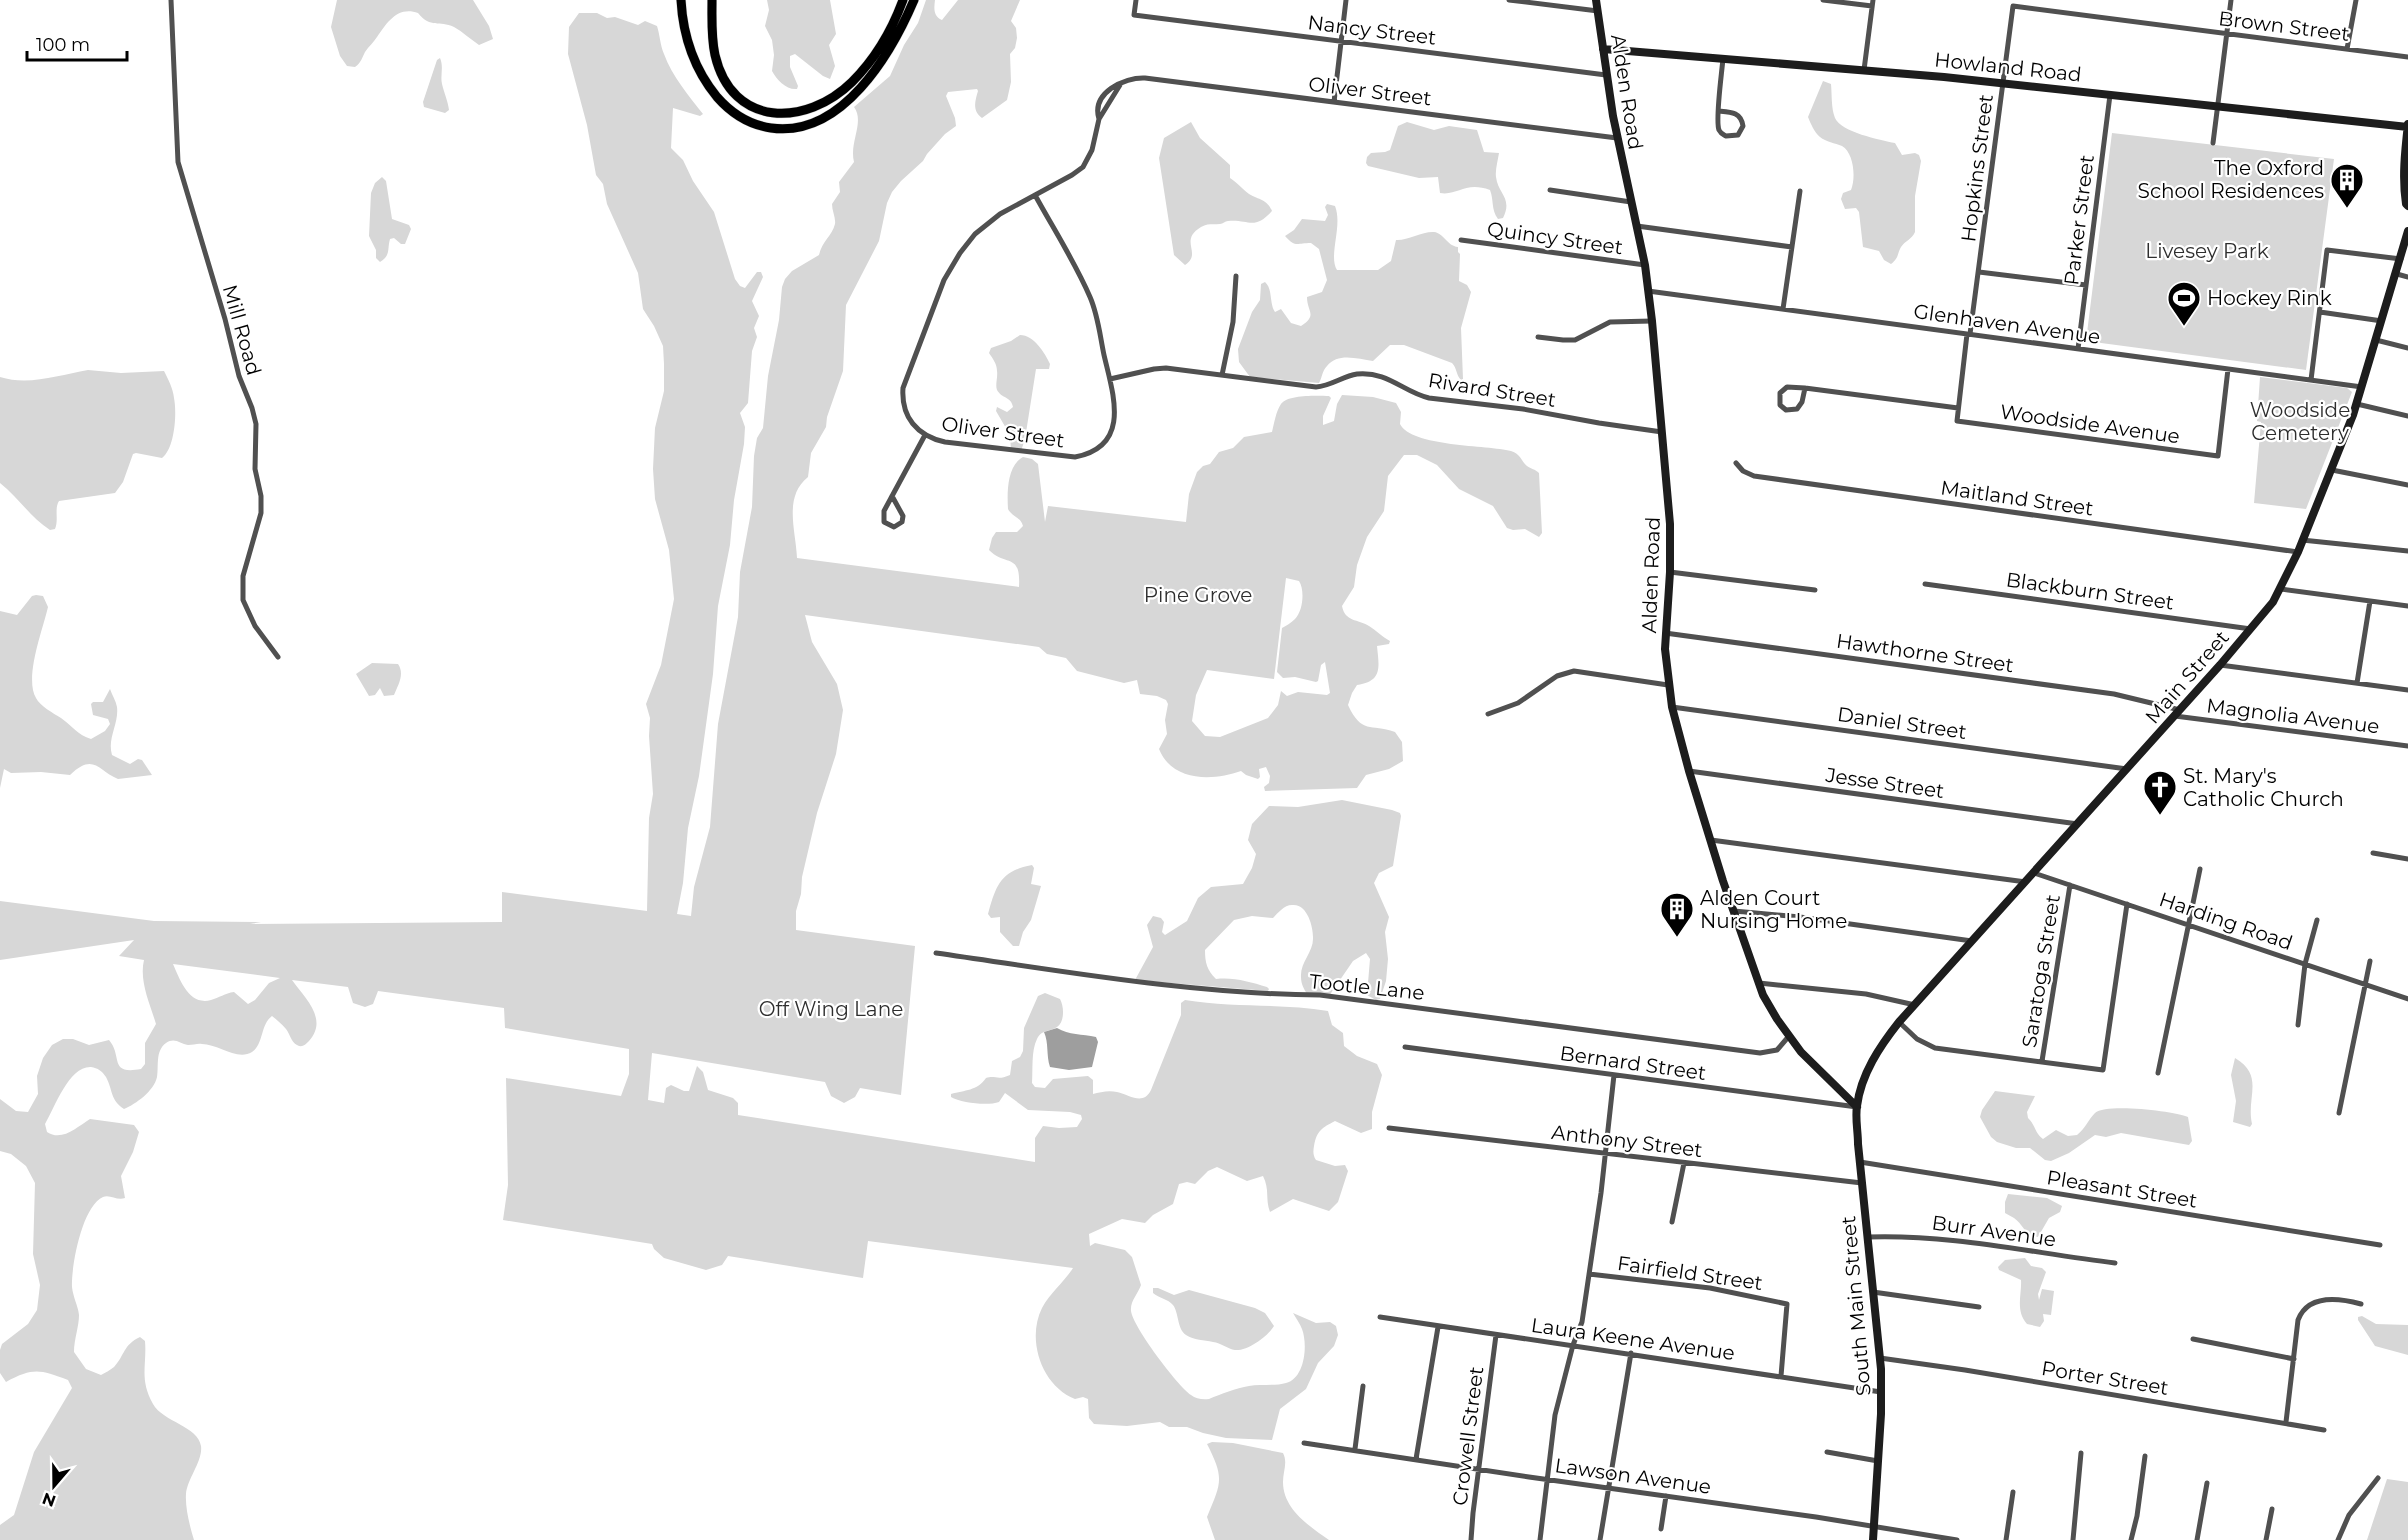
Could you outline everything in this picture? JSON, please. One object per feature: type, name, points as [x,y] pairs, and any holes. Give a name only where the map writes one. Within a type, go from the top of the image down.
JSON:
[{"type":"highway","points":[[681,0],[682,17],[689,47],[709,86],[737,115],[753,123],[778,129],[815,122],[834,111],[853,95],[887,55],[914,0]]},
{"type":"highway","points":[[712,0],[714,45],[724,80],[734,94],[748,105],[780,114],[799,112],[819,105],[851,83],[884,41],[903,0]]},
{"type":"main road","name":"Alden Road","points":[[1596,0],[1606,75],[1617,138],[1645,265],[1652,321],[1670,524],[1670,572],[1665,633],[1668,685],[1672,707],[1689,771],[1758,983],[1769,1006],[1808,1060],[1857,1107]]},
{"type":"main road","name":"Howland Road","points":[[1603,49],[2004,83],[2408,126]]},
{"type":"main road","points":[[2408,126],[2404,194],[2408,206]]},
{"type":"main road","name":"Main Street","points":[[1867,1072],[1881,1046],[1899,1022],[2220,665],[2251,629],[2280,589],[2298,552],[2357,404],[2408,231]]},
{"type":"main road","name":"South Main Street","points":[[1867,1072],[1857,1107],[1860,1162],[1880,1358],[1881,1392],[1873,1540]]},
{"type":"street","name":"Mill Road","points":[[171,0],[179,165],[225,319],[238,376],[252,408],[256,424],[255,469],[261,496],[261,513],[243,576],[243,600],[255,626],[279,657]]},
{"type":"street","name":"Nancy Street","points":[[1136,0],[1134,15],[1606,75]]},
{"type":"street","points":[[1334,102],[1346,0]]},
{"type":"street","points":[[1509,0],[1598,11]]},
{"type":"street","points":[[1823,0],[1873,3],[1864,70]]},
{"type":"street","points":[[2213,143],[2231,0]]},
{"type":"street","points":[[2347,49],[2356,0]]},
{"type":"street","name":"Brown Street","points":[[2013,6],[2408,57]]},
{"type":"street","name":"Hopkins Street","points":[[1957,422],[2013,6]]},
{"type":"street","points":[[1719,111],[1740,116],[1743,126],[1738,135],[1728,137],[1718,127],[1719,111],[1723,58]]},
{"type":"street","name":"Oliver Street","points":[[1035,195],[1091,300],[1116,407],[1114,423],[1102,444],[1085,455],[1064,457],[945,442],[925,435],[913,425],[908,416],[903,399],[903,388],[948,273],[965,246],[1000,214],[1035,195],[1072,176],[1083,167],[1092,150],[1103,98],[1114,85],[1120,85],[1132,79],[1145,78],[1617,138]]},
{"type":"street","name":"Parker Street","points":[[2078,349],[2110,95]]},
{"type":"street","points":[[1550,190],[1631,202]]},
{"type":"street","points":[[1783,309],[1800,191]]},
{"type":"street","points":[[1637,226],[1792,247]]},
{"type":"street","name":"Quincy Street","points":[[1461,240],[1645,265]]},
{"type":"street","points":[[2311,380],[2327,250],[2400,259]]},
{"type":"street","points":[[1979,272],[2086,285]]},
{"type":"street","points":[[2397,274],[2408,277]]},
{"type":"street","points":[[1222,375],[1233,322],[1236,276]]},
{"type":"street","name":"Glenhaven Avenue","points":[[1648,291],[2362,387]]},
{"type":"street","points":[[2320,312],[2382,321]]},
{"type":"street","points":[[1538,337],[1575,340],[1610,322],[1652,321]]},
{"type":"street","points":[[2376,340],[2408,348]]},
{"type":"street","name":"Rivard Street","points":[[1110,380],[1160,368],[1316,387],[1326,386],[1356,375],[1376,376],[1392,380],[1429,398],[1523,409],[1662,432]]},
{"type":"street","name":"Woodside Avenue","points":[[1957,422],[2218,456],[2228,369]]},
{"type":"street","points":[[1805,388],[1799,407],[1789,411],[1782,407],[1778,398],[1783,389],[1790,386],[1958,408]]},
{"type":"street","points":[[2357,404],[2408,416]]},
{"type":"street","points":[[892,496],[903,516],[900,524],[894,527],[887,525],[882,518],[892,496],[925,435]]},
{"type":"street","name":"Maitland Street","points":[[1736,463],[1743,471],[1754,476],[2298,552]]},
{"type":"street","points":[[2332,470],[2408,485]]},
{"type":"street","points":[[2302,540],[2408,551]]},
{"type":"street","points":[[1670,572],[1815,590]]},
{"type":"street","name":"Blackburn Street","points":[[1925,584],[2251,629]]},
{"type":"street","points":[[2280,589],[2408,606]]},
{"type":"street","points":[[2357,683],[2370,601]]},
{"type":"street","name":"Hawthorne Street","points":[[1665,633],[2114,694],[2177,713]]},
{"type":"street","points":[[2220,665],[2408,690]]},
{"type":"street","points":[[1488,714],[1518,703],[1557,676],[1567,673],[1589,673],[1668,685]]},
{"type":"street","name":"Daniel Street","points":[[1672,707],[2127,769]]},
{"type":"street","name":"Magnolia Avenue","points":[[2177,713],[2408,746]]},
{"type":"street","name":"Jesse Street","points":[[1689,771],[2078,824]]},
{"type":"street","points":[[1711,840],[2026,882]]},
{"type":"street","points":[[2373,853],[2408,859]]},
{"type":"street","points":[[2158,1072],[2200,869]]},
{"type":"street","name":"Harding Road","points":[[2034,873],[2408,999]]},
{"type":"street","name":"Saratoga Street","points":[[2042,1061],[2070,885]]},
{"type":"street","points":[[1899,1022],[1927,1045],[2103,1070],[2127,904]]},
{"type":"street","points":[[1734,911],[1800,917],[1972,941]]},
{"type":"street","points":[[2298,1025],[2305,964],[2317,920]]},
{"type":"street","name":"Tootle Lane","points":[[936,953],[1176,986],[1265,995],[1320,995],[1760,1053],[1777,1050],[1789,1036]]},
{"type":"street","points":[[2339,1113],[2370,961]]},
{"type":"street","points":[[1758,983],[1866,994],[1915,1005]]},
{"type":"street","name":"Bernard Street","points":[[1405,1047],[1857,1107]]},
{"type":"street","points":[[1540,1540],[1555,1415],[1573,1345],[1582,1322],[1606,1153],[1614,1075]]},
{"type":"street","name":"Anthony Street","points":[[1389,1128],[1862,1183]]},
{"type":"street","points":[[1672,1222],[1684,1162]]},
{"type":"street","name":"Pleasant Street","points":[[1860,1162],[2380,1245]]},
{"type":"street","name":"Burr Avenue","points":[[1868,1237],[1912,1236],[1956,1239],[2115,1263]]},
{"type":"street","name":"Fairfield Street","points":[[1589,1274],[1710,1288],[1786,1304],[1781,1376]]},
{"type":"street","points":[[1873,1292],[1979,1307]]},
{"type":"street","points":[[2286,1422],[2298,1320],[2302,1311],[2312,1303],[2326,1300],[2339,1299],[2361,1304]]},
{"type":"street","name":"Laura Keene Avenue","points":[[1380,1317],[1881,1392]]},
{"type":"street","points":[[1416,1459],[1438,1327]]},
{"type":"street","name":"Crowell Street","points":[[1472,1540],[1473,1513],[1496,1335]]},
{"type":"street","points":[[2193,1340],[2294,1359]]},
{"type":"street","points":[[1600,1540],[1631,1353]]},
{"type":"street","name":"Porter Street","points":[[1880,1358],[1953,1368],[2324,1430]]},
{"type":"street","points":[[1354,1449],[1363,1386]]},
{"type":"street","name":"Lawson Avenue","points":[[1305,1443],[1816,1517],[1957,1540]]},
{"type":"street","points":[[1827,1452],[1878,1461]]},
{"type":"street","points":[[2073,1540],[2081,1453]]},
{"type":"street","points":[[2131,1540],[2137,1516],[2145,1456]]},
{"type":"street","points":[[2338,1540],[2349,1515],[2378,1478]]},
{"type":"street","points":[[2197,1540],[2207,1483]]},
{"type":"street","points":[[2006,1540],[2013,1492]]},
{"type":"street","points":[[1661,1529],[1666,1496]]},
{"type":"street","points":[[2266,1540],[2272,1509]]},
{"type":"green space","points":[[337,0],[473,0],[489,26],[493,39],[479,45],[454,27],[431,23],[418,13],[404,12],[389,21],[355,67],[347,66],[340,56],[331,27]]},
{"type":"green space","points":[[767,0],[830,0],[836,34],[829,45],[835,66],[830,79],[795,54],[790,56],[790,67],[798,86],[797,89],[782,84],[776,78],[772,71],[774,55],[772,40],[765,26],[769,10]]},
{"type":"green space","points":[[926,0],[935,0],[934,9],[942,20],[958,0],[1020,0],[1011,21],[1016,28],[1017,38],[1015,48],[1010,54],[1011,82],[1007,100],[982,118],[976,109],[977,89],[948,92],[946,96],[956,126],[945,134],[923,161],[892,192],[887,203],[879,241],[846,305],[843,371],[827,417],[826,427],[811,453],[808,477],[800,485],[793,504],[797,558],[1019,587],[1018,569],[1015,564],[989,550],[996,532],[1017,532],[1023,526],[1008,509],[1008,495],[1011,473],[1023,457],[1032,459],[1038,464],[1045,522],[1048,506],[1186,522],[1189,494],[1197,472],[1203,466],[1210,464],[1219,452],[1233,448],[1244,437],[1272,432],[1278,410],[1285,401],[1311,396],[1331,398],[1323,416],[1323,425],[1334,421],[1337,404],[1342,395],[1373,397],[1396,403],[1401,412],[1400,424],[1407,432],[1419,437],[1451,444],[1514,452],[1527,466],[1539,473],[1542,533],[1539,537],[1525,529],[1507,528],[1493,506],[1459,489],[1437,465],[1417,455],[1404,455],[1388,476],[1384,511],[1367,537],[1357,565],[1354,587],[1342,606],[1349,618],[1369,626],[1390,641],[1389,644],[1377,646],[1378,672],[1371,680],[1357,685],[1348,705],[1362,724],[1395,732],[1402,742],[1403,761],[1389,769],[1366,775],[1357,788],[1265,791],[1264,787],[1269,783],[1270,776],[1266,767],[1259,769],[1258,779],[1241,771],[1206,777],[1183,773],[1173,768],[1165,760],[1159,749],[1167,734],[1165,720],[1168,704],[1166,700],[1157,696],[1140,694],[1137,680],[1124,683],[1077,671],[1066,658],[1047,654],[1039,647],[805,615],[812,642],[837,684],[843,710],[836,754],[817,813],[802,877],[801,894],[796,911],[796,930],[915,946],[901,1095],[860,1088],[855,1097],[844,1103],[831,1096],[825,1082],[652,1053],[648,1100],[664,1103],[666,1088],[671,1085],[689,1091],[697,1066],[703,1072],[708,1090],[733,1098],[738,1103],[738,1115],[1035,1162],[1035,1138],[1043,1126],[1077,1127],[1082,1119],[1081,1115],[1070,1112],[1028,1110],[1005,1093],[999,1102],[988,1104],[961,1101],[951,1097],[951,1094],[975,1088],[986,1078],[1002,1078],[1010,1075],[1012,1061],[1020,1057],[1023,1051],[1024,1028],[1038,996],[1045,993],[1060,999],[1063,1014],[1060,1025],[1041,1034],[1035,1044],[1032,1083],[1035,1087],[1045,1088],[1053,1079],[1088,1076],[1093,1080],[1093,1094],[1114,1091],[1136,1098],[1148,1095],[1151,1090],[1181,1015],[1181,1003],[1185,1000],[1328,1011],[1332,1025],[1343,1033],[1344,1046],[1357,1056],[1377,1064],[1382,1075],[1372,1112],[1372,1129],[1361,1133],[1335,1121],[1323,1128],[1317,1136],[1313,1152],[1316,1160],[1335,1166],[1345,1165],[1348,1171],[1338,1202],[1329,1211],[1293,1199],[1270,1212],[1263,1176],[1247,1181],[1217,1167],[1208,1171],[1195,1184],[1187,1182],[1179,1184],[1173,1204],[1153,1215],[1145,1223],[1122,1219],[1089,1234],[1090,1246],[1095,1243],[1125,1250],[1132,1257],[1141,1285],[1132,1304],[1131,1311],[1134,1319],[1166,1368],[1184,1389],[1195,1397],[1209,1399],[1244,1387],[1282,1384],[1292,1380],[1301,1368],[1305,1352],[1302,1329],[1293,1313],[1316,1323],[1330,1322],[1336,1326],[1338,1335],[1334,1346],[1318,1363],[1306,1389],[1280,1409],[1272,1440],[1226,1438],[1187,1427],[1169,1427],[1160,1422],[1127,1426],[1094,1424],[1089,1418],[1088,1399],[1083,1397],[1075,1399],[1063,1393],[1054,1384],[1040,1361],[1037,1347],[1037,1321],[1042,1308],[1073,1268],[868,1241],[863,1278],[728,1256],[722,1265],[706,1270],[664,1258],[652,1244],[503,1220],[508,1185],[506,1078],[621,1096],[629,1074],[629,1049],[505,1028],[504,1008],[378,991],[373,1004],[365,1007],[353,1003],[348,987],[292,980],[308,1001],[316,1017],[315,1033],[303,1046],[295,1044],[286,1029],[272,1016],[266,1024],[256,1049],[246,1054],[240,1055],[208,1045],[188,1045],[169,1041],[160,1050],[155,1082],[148,1092],[134,1104],[124,1109],[119,1106],[103,1073],[93,1067],[83,1068],[69,1080],[45,1124],[47,1132],[53,1135],[69,1132],[90,1119],[134,1125],[139,1132],[133,1152],[121,1176],[125,1198],[106,1196],[96,1203],[89,1212],[79,1238],[72,1278],[79,1315],[74,1352],[86,1369],[101,1375],[118,1363],[134,1340],[140,1337],[145,1341],[145,1380],[153,1404],[164,1415],[194,1434],[201,1446],[200,1458],[186,1494],[189,1523],[194,1540],[0,1540],[0,1525],[14,1515],[34,1452],[72,1388],[68,1380],[43,1372],[31,1372],[6,1382],[0,1373],[2,1344],[28,1324],[37,1310],[40,1285],[33,1254],[35,1183],[26,1166],[11,1154],[0,1151],[0,1099],[16,1111],[28,1112],[38,1094],[37,1076],[43,1058],[52,1045],[63,1039],[73,1039],[89,1045],[109,1040],[120,1067],[131,1070],[141,1069],[145,1064],[145,1043],[156,1024],[144,984],[144,960],[119,956],[134,940],[0,960],[0,901],[154,921],[261,922],[250,924],[502,922],[502,892],[647,911],[649,818],[653,794],[650,718],[646,704],[661,665],[674,599],[669,550],[655,499],[653,469],[655,428],[664,391],[663,346],[643,309],[638,273],[607,204],[603,184],[596,175],[587,125],[568,54],[569,27],[579,13],[597,13],[607,18],[615,17],[638,25],[645,21],[657,26],[667,62],[681,86],[703,114],[700,116],[673,108],[671,148],[683,160],[693,181],[714,212],[735,279],[740,286],[745,288],[757,272],[761,272],[763,277],[752,301],[759,316],[754,328],[757,337],[752,351],[748,403],[740,413],[745,427],[744,444],[734,500],[730,545],[718,606],[713,674],[699,776],[688,828],[683,883],[677,914],[691,916],[694,887],[710,827],[718,724],[738,617],[740,572],[752,507],[754,456],[757,438],[763,428],[768,376],[779,320],[782,287],[792,271],[819,255],[822,246],[832,232],[835,222],[832,204],[840,192],[839,182],[854,162],[853,147],[858,119],[854,107],[890,76],[904,45],[918,23]],"holes":[[[1286,578],[1299,581],[1302,600],[1298,615],[1282,628],[1277,672],[1283,678],[1295,677],[1316,682],[1321,665],[1325,662],[1330,693],[1327,695],[1298,692],[1287,696],[1281,691],[1278,705],[1268,718],[1220,737],[1205,736],[1192,721],[1196,695],[1207,670],[1274,679]],[[173,964],[280,978],[269,983],[255,1000],[248,1004],[234,992],[203,1001],[186,990]]]},
{"type":"green space","points":[[440,58],[442,84],[449,110],[445,113],[424,107],[423,102],[437,60]]},
{"type":"green space","points":[[1823,81],[1831,84],[1833,110],[1839,123],[1862,135],[1895,143],[1902,155],[1915,153],[1919,155],[1921,161],[1915,196],[1915,232],[1901,247],[1897,258],[1891,264],[1884,260],[1879,251],[1863,247],[1859,212],[1856,208],[1845,209],[1841,199],[1843,193],[1851,190],[1853,185],[1854,173],[1849,154],[1842,146],[1820,137],[1808,117]]},
{"type":"green space","points":[[1191,122],[1200,138],[1230,165],[1230,178],[1249,194],[1265,202],[1272,211],[1256,222],[1228,221],[1201,227],[1191,237],[1192,256],[1185,265],[1174,255],[1159,158],[1164,138]]},
{"type":"green space","points":[[1407,122],[1434,130],[1449,126],[1477,130],[1484,152],[1499,153],[1496,174],[1497,183],[1506,201],[1503,218],[1498,219],[1496,216],[1490,190],[1474,187],[1452,193],[1440,193],[1438,177],[1419,178],[1368,166],[1367,157],[1371,153],[1390,150],[1398,126]]},
{"type":"green space","name":"Livesey Park","points":[[2112,133],[2334,159],[2306,370],[2086,341]]},
{"type":"green space","points":[[382,177],[386,181],[392,219],[409,225],[411,229],[405,244],[401,244],[394,238],[390,239],[387,255],[380,262],[376,258],[376,250],[369,236],[371,193],[375,183]]},
{"type":"green space","points":[[1327,204],[1335,206],[1337,214],[1334,257],[1337,270],[1378,270],[1391,261],[1396,240],[1425,233],[1437,233],[1458,247],[1459,281],[1467,285],[1471,292],[1461,328],[1463,379],[1459,378],[1452,363],[1404,345],[1390,345],[1373,361],[1337,359],[1325,368],[1319,383],[1250,377],[1239,362],[1238,349],[1252,312],[1260,300],[1261,284],[1265,282],[1267,285],[1275,312],[1281,309],[1291,323],[1301,326],[1310,316],[1307,297],[1322,292],[1327,280],[1319,249],[1311,243],[1294,243],[1285,236],[1294,230],[1302,219],[1325,221],[1328,215],[1325,207]]},
{"type":"green space","points":[[1020,335],[1034,341],[1050,364],[1049,369],[1036,369],[1021,451],[1011,450],[1010,435],[996,411],[997,407],[1007,412],[1013,407],[1010,401],[997,390],[996,366],[989,353],[991,348]]},
{"type":"green space","points":[[88,370],[121,373],[164,371],[175,404],[172,439],[170,447],[162,458],[133,454],[123,482],[115,493],[59,501],[56,526],[55,529],[50,530],[0,483],[0,377],[33,380]]},
{"type":"green space","name":"Woodside Cemetery","points":[[2260,377],[2347,388],[2352,392],[2306,509],[2254,503],[2261,422],[2257,421]]},
{"type":"green space","points":[[32,596],[43,596],[48,607],[33,666],[33,689],[36,698],[44,707],[91,739],[105,731],[110,724],[108,719],[93,715],[91,704],[103,702],[110,689],[117,707],[111,743],[112,755],[130,764],[138,759],[142,760],[152,775],[118,779],[96,765],[90,764],[78,768],[70,775],[41,772],[11,773],[4,769],[0,788],[0,611],[17,615]]},
{"type":"green space","points":[[372,663],[398,664],[401,676],[394,695],[384,696],[380,688],[375,695],[369,696],[356,674]]},
{"type":"green space","points":[[1342,800],[1392,810],[1400,813],[1401,816],[1393,866],[1379,873],[1374,883],[1389,917],[1385,932],[1388,959],[1386,981],[1380,999],[1376,1000],[1367,995],[1370,959],[1366,953],[1353,961],[1329,996],[1307,994],[1301,972],[1313,942],[1313,932],[1308,916],[1297,905],[1286,906],[1273,918],[1252,916],[1234,920],[1205,950],[1207,966],[1216,979],[1248,982],[1267,987],[1268,991],[1135,980],[1153,947],[1147,925],[1153,916],[1161,918],[1164,922],[1162,932],[1165,935],[1187,921],[1198,898],[1211,887],[1243,884],[1252,868],[1256,854],[1248,840],[1252,824],[1269,806],[1298,807]]},
{"type":"green space","points":[[1032,865],[1034,868],[1031,884],[1041,886],[1031,920],[1023,932],[1019,946],[1013,946],[1000,932],[1000,917],[991,918],[988,914],[1001,881],[1013,871]]},
{"type":"green space","points":[[2235,1058],[2244,1065],[2252,1080],[2252,1124],[2250,1127],[2233,1122],[2236,1101],[2231,1075]]},
{"type":"green space","points":[[1995,1091],[2035,1096],[2027,1112],[2028,1118],[2043,1139],[2056,1130],[2068,1136],[2077,1135],[2095,1113],[2102,1110],[2126,1108],[2155,1110],[2188,1117],[2192,1141],[2189,1145],[2121,1133],[2106,1137],[2095,1135],[2069,1153],[2051,1161],[2045,1160],[2030,1148],[2016,1148],[1997,1142],[1991,1137],[1980,1117]]},
{"type":"green space","points":[[2008,1194],[2047,1198],[2062,1206],[2060,1212],[2049,1218],[2038,1237],[2033,1236],[2013,1217],[2005,1213]]},
{"type":"green space","points":[[2025,1258],[2031,1266],[2042,1268],[2046,1272],[2038,1294],[2039,1300],[2042,1289],[2054,1291],[2051,1315],[2043,1314],[2044,1321],[2040,1327],[2027,1324],[2023,1319],[2020,1302],[2021,1280],[1999,1270],[1998,1267],[2005,1260]]},
{"type":"green space","points":[[1153,1288],[1174,1295],[1189,1290],[1255,1308],[1265,1313],[1274,1326],[1257,1342],[1240,1350],[1192,1338],[1181,1329],[1173,1305],[1153,1293]]},
{"type":"green space","points":[[2362,1316],[2376,1324],[2408,1325],[2408,1355],[2375,1346],[2358,1320],[2358,1317]]},
{"type":"green space","points":[[1212,1442],[1233,1443],[1283,1453],[1285,1464],[1283,1482],[1287,1500],[1298,1516],[1329,1540],[1215,1540],[1207,1517],[1219,1481],[1217,1465],[1207,1444]]},
{"type":"green space","points":[[2387,1479],[2408,1482],[2408,1540],[2367,1540]]},
{"type":"shaded area","points":[[1057,1028],[1096,1037],[1098,1042],[1092,1067],[1069,1070],[1050,1067],[1044,1032]]},
{"type":"place","name":"The Oxford School Residences","points":[[2347,209]]},
{"type":"place","name":"Hockey Rink","points":[[2184,327]]},
{"type":"place","name":"St. Mary's Catholic Church","points":[[2160,816]]},
{"type":"place","name":"Alden Court Nursing Home","points":[[1677,938]]},
{"type":"park label","name":"Pine Grove","points":[[1198,595]]},
{"type":"park label","name":"Off Wing Lane","points":[[831,1009]]}]
